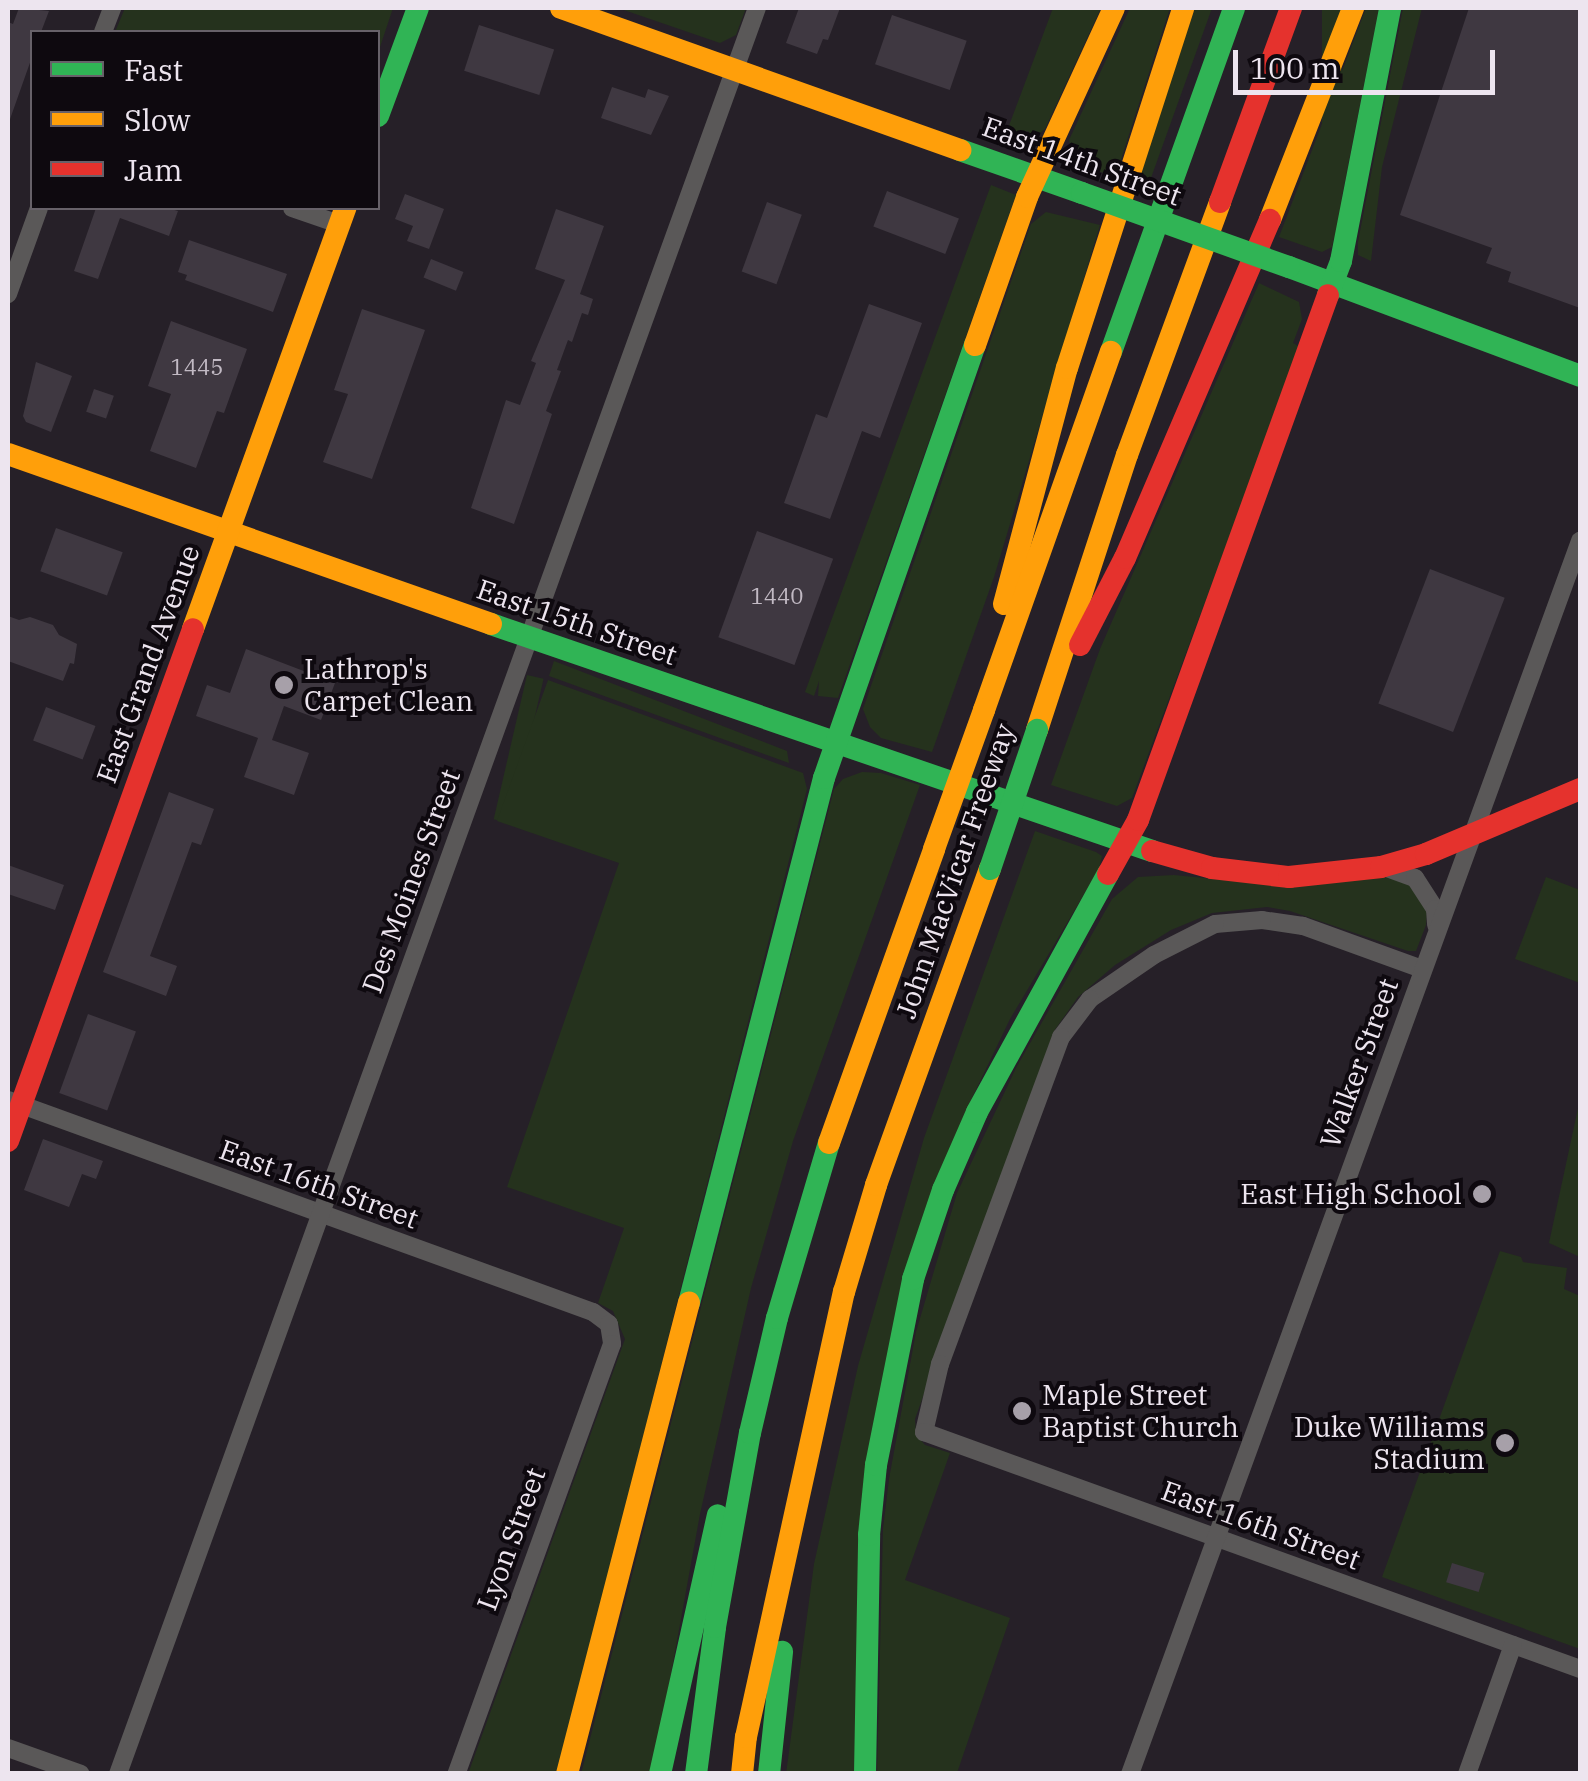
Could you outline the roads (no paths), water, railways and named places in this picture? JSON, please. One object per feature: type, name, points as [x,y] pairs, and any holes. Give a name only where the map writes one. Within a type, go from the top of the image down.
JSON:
[{"type":"main road","points":[[380,111],[418,8]]},
{"type":"main road","name":"East 14th Street","points":[[561,8],[1290,267],[1580,376]]},
{"type":"main road","points":[[567,1774],[835,743],[1035,176],[1114,8]]},
{"type":"main road","points":[[984,710],[1018,540],[1061,387],[1183,8]]},
{"type":"main road","name":"John MacVicar Freeway","points":[[696,1774],[716,1627],[750,1433],[824,1156],[1234,8]]},
{"type":"main road","name":"John MacVicar Freeway","points":[[742,1774],[746,1737],[808,1445],[844,1292],[876,1185],[1038,730],[1134,437],[1291,8]]},
{"type":"main road","points":[[1046,704],[1126,558],[1291,173],[1353,8]]},
{"type":"main road","points":[[865,1774],[869,1536],[876,1465],[913,1278],[977,1112],[1128,844],[1334,283],[1390,8]]},
{"type":"main road","name":"East Grand Avenue","points":[[8,1141],[14,1103],[342,216]]},
{"type":"main road","name":"East 15th Street","points":[[8,454],[1128,844],[1212,868],[1289,877],[1381,867],[1470,836],[1580,789]]},
{"type":"main road","points":[[660,1774],[712,1531],[750,1433]]},
{"type":"main road","points":[[769,1774],[808,1445]]},
{"type":"street","name":"Des Moines Street","points":[[118,1774],[757,8]]},
{"type":"street","points":[[8,294],[38,210]]},
{"type":"street","points":[[304,210],[342,216]]},
{"type":"street","name":"Walker Street","points":[[1130,1774],[1580,541]]},
{"type":"street","points":[[1381,867],[1415,878],[1435,909],[1437,928]]},
{"type":"street","name":"East 16th Street","points":[[1422,969],[1303,926],[1251,921],[1215,924],[1154,955],[1090,998],[1060,1037],[940,1364],[924,1432],[1580,1670]]},
{"type":"street","name":"East 16th Street","points":[[14,1103],[592,1312],[608,1324]]},
{"type":"street","name":"Lyon Street","points":[[456,1774],[612,1344],[608,1324]]},
{"type":"street","points":[[1467,1774],[1512,1645]]},
{"type":"street","points":[[8,1748],[81,1774]]},
{"type":"place","name":"Lathrop's Carpet Clean","points":[[284,685]]},
{"type":"place","name":"East High School","points":[[1482,1194]]},
{"type":"place","name":"Maple Street Baptist Church","points":[[1022,1411]]},
{"type":"place","name":"Duke Williams Stadium","points":[[1505,1443]]}]
